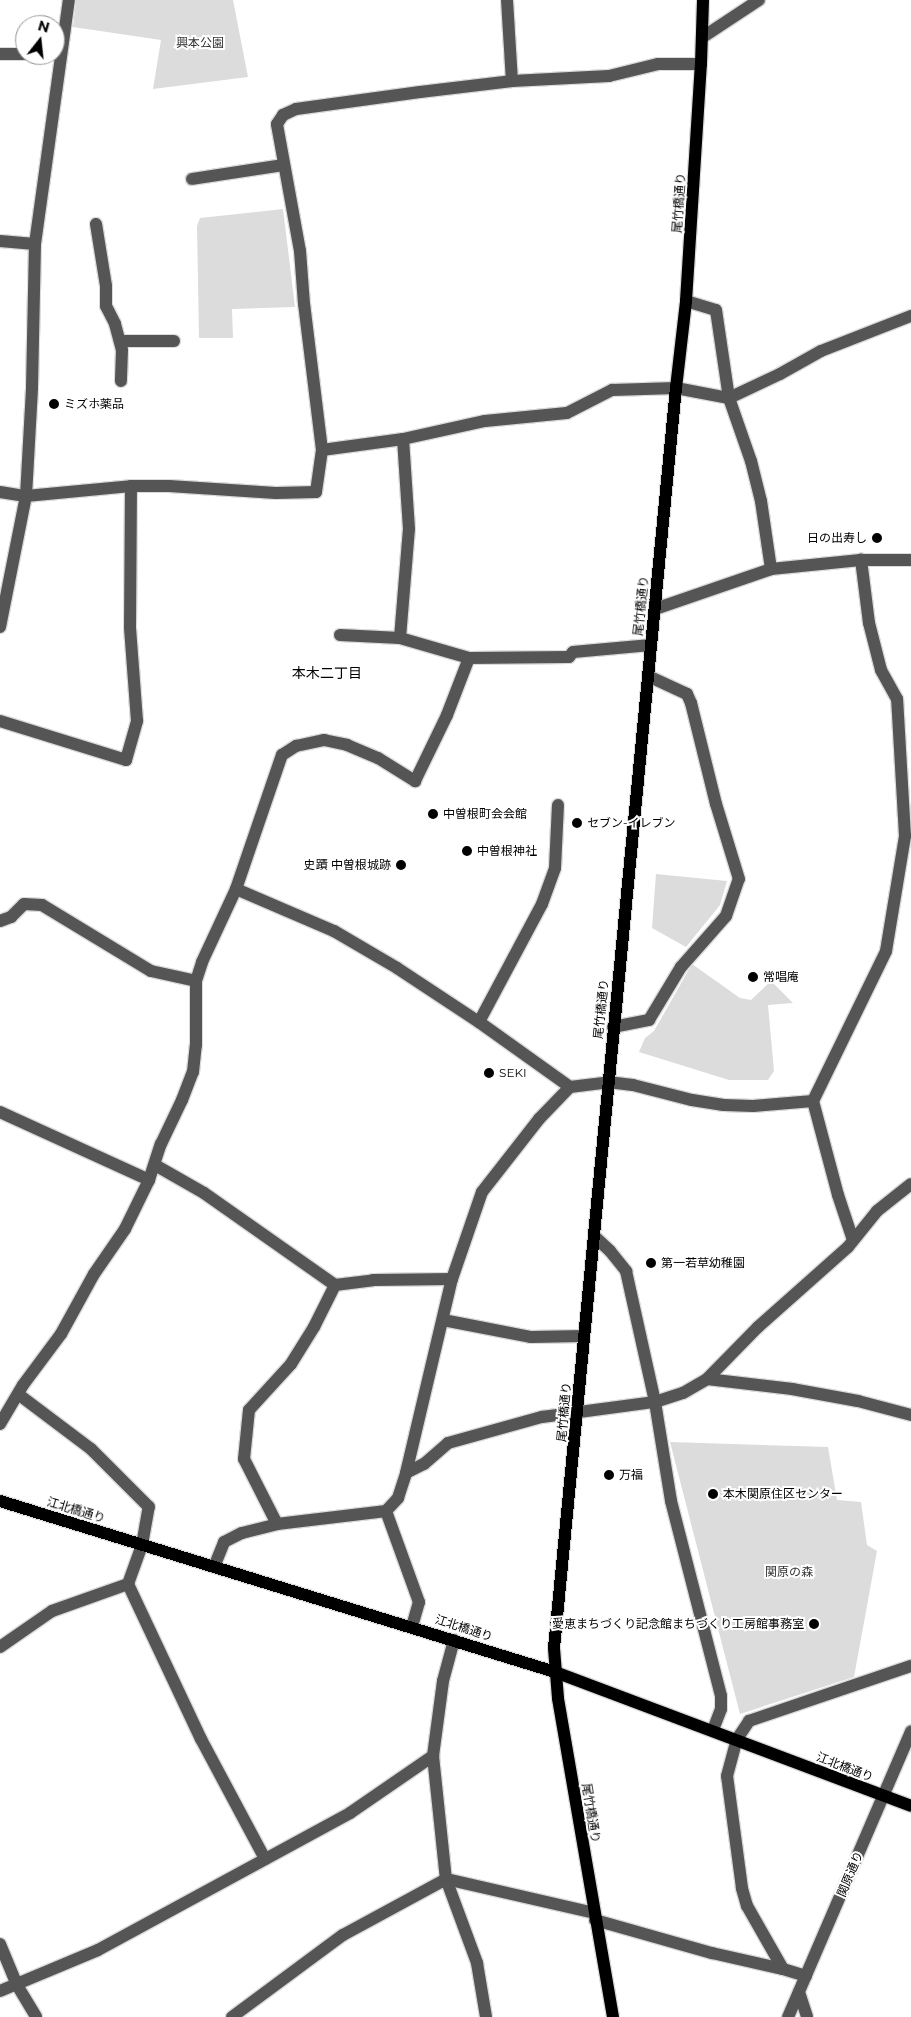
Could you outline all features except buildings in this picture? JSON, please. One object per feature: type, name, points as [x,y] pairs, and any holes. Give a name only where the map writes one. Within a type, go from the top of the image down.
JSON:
[{"type":"main road","name":"尾竹橋通り","points":[[613,2017],[555,1672],[554,1648],[578,1413],[613,1027],[686,301],[702,64],[703,0]]},
{"type":"main road","name":"江北橋通り","points":[[0,1501],[412,1626],[555,1672],[911,1806]]},
{"type":"street","points":[[65,15],[69,0]]},
{"type":"street","points":[[507,0],[512,81]]},
{"type":"street","points":[[702,37],[759,0]]},
{"type":"street","points":[[0,54],[15,54]]},
{"type":"street","points":[[0,492],[26,496],[131,486],[169,486],[276,493],[316,492],[322,450],[304,304],[300,251],[278,124],[283,115],[296,109],[512,81],[609,76],[658,64],[702,64]]},
{"type":"street","points":[[0,627],[26,496],[32,387],[34,244],[53,65]]},
{"type":"street","points":[[192,179],[284,165]]},
{"type":"street","points":[[96,224],[106,286],[106,306],[122,350],[121,381]]},
{"type":"street","points":[[0,241],[34,244]]},
{"type":"street","points":[[686,301],[716,310],[729,398],[751,461],[761,501],[770,570]]},
{"type":"street","points":[[322,450],[404,439],[485,421],[567,413],[612,390],[676,388],[729,398],[780,374],[821,351],[911,316]]},
{"type":"street","points":[[120,341],[174,341]]},
{"type":"street","points":[[400,638],[409,529],[404,439]]},
{"type":"street","points":[[0,721],[126,760],[137,721],[130,627],[131,486]]},
{"type":"street","points":[[655,609],[770,570],[861,560],[911,560]]},
{"type":"street","points":[[854,1240],[838,1195],[813,1101],[886,951],[905,836],[897,699],[881,670],[872,633],[861,560]]},
{"type":"street","points":[[340,635],[400,638],[469,658],[569,657],[573,652],[651,645]]},
{"type":"street","points":[[0,1424],[18,1394],[61,1334],[90,1280],[125,1229],[149,1180],[160,1144],[182,1100],[193,1072],[196,1045],[196,981],[208,946],[236,888],[282,754],[296,746],[324,740],[347,745],[378,758],[415,781],[447,715],[469,658]]},
{"type":"street","points":[[613,1027],[649,1020],[681,967],[726,916],[739,879],[687,694],[648,676]]},
{"type":"street","points":[[479,1022],[542,904],[555,868],[558,805]]},
{"type":"street","points":[[236,888],[334,931],[397,968],[479,1022],[570,1086]]},
{"type":"street","points":[[0,921],[11,917],[24,904],[42,905],[151,971],[196,981]]},
{"type":"street","points":[[214,1567],[224,1542],[242,1533],[277,1524],[386,1512],[398,1498],[406,1474],[452,1279],[482,1192],[539,1118],[570,1086],[608,1082],[633,1084],[692,1100],[724,1105],[753,1106],[813,1101]]},
{"type":"street","points":[[0,1112],[149,1180]]},
{"type":"street","points":[[155,1165],[204,1193],[335,1285],[374,1280],[452,1279]]},
{"type":"street","points":[[406,1474],[424,1464],[448,1444],[542,1417],[655,1402],[683,1393],[707,1379],[758,1327],[854,1240],[877,1211],[911,1184]]},
{"type":"street","points":[[594,1236],[610,1251],[626,1271],[655,1402],[671,1501],[721,1696],[721,1710],[713,1730]]},
{"type":"street","points":[[277,1524],[244,1459],[249,1410],[291,1364],[314,1327],[335,1285]]},
{"type":"street","points":[[443,1320],[531,1337],[584,1336]]},
{"type":"street","points":[[707,1379],[792,1389],[858,1401],[911,1415]]},
{"type":"street","points":[[18,1394],[91,1449],[149,1507],[142,1545],[128,1584],[201,1739],[265,1859]]},
{"type":"street","points":[[386,1512],[419,1602],[412,1626]]},
{"type":"street","points":[[0,1647],[52,1611],[128,1584]]},
{"type":"street","points":[[454,1640],[443,1681],[433,1756],[446,1879],[477,1963],[486,2017]]},
{"type":"street","points":[[783,1969],[747,1906],[742,1888],[727,1776],[737,1740],[749,1721],[911,1666]]},
{"type":"street","name":"関原通り","points":[[788,2017],[911,1731]]},
{"type":"street","points":[[0,1991],[98,1950],[350,1813],[433,1756]]},
{"type":"street","points":[[232,2017],[343,1935],[446,1879],[595,1917],[712,1953],[806,1976]]},
{"type":"street","points":[[0,1944],[17,1985],[36,2017]]},
{"type":"street","points":[[799,1992],[807,2017]]},
{"type":"green space","name":"興本公園","points":[[76,0],[233,0],[248,77],[153,89],[161,40],[73,27]]},
{"type":"green space","points":[[283,209],[295,307],[232,309],[233,338],[199,338],[197,226],[200,218]]},
{"type":"green space","points":[[656,874],[727,881],[720,905],[686,947],[652,928]]},
{"type":"green space","points":[[692,964],[740,998],[751,1000],[771,981],[793,1003],[768,1005],[774,1071],[768,1080],[729,1080],[639,1052],[645,1038],[654,1031]]},
{"type":"green space","name":"関原の森","points":[[670,1442],[828,1447],[837,1500],[861,1502],[867,1545],[877,1551],[854,1677],[740,1714]]},
{"type":"place","name":"ミズホ薬品","points":[[54,404]]},
{"type":"place","name":"日の出寿し","points":[[877,538]]},
{"type":"place","name":"中曽根町会会館","points":[[433,814]]},
{"type":"place","name":"セブン-イレブン","points":[[577,823]]},
{"type":"place","name":"中曽根神社","points":[[467,851]]},
{"type":"place","name":"史蹟 中曽根城跡","points":[[401,865]]},
{"type":"place","name":"常唱庵","points":[[753,977]]},
{"type":"place","name":"SEKI","points":[[489,1073]]},
{"type":"place","name":"第一若草幼稚園","points":[[651,1263]]},
{"type":"place","name":"万福","points":[[609,1475]]},
{"type":"place","name":"本木関原住区センター","points":[[713,1494]]},
{"type":"place","name":"愛恵まちづくり記念館まちづくり工房館事務室","points":[[814,1624]]},
{"type":"district","name":"本木二丁目","points":[[327,673]]}]
